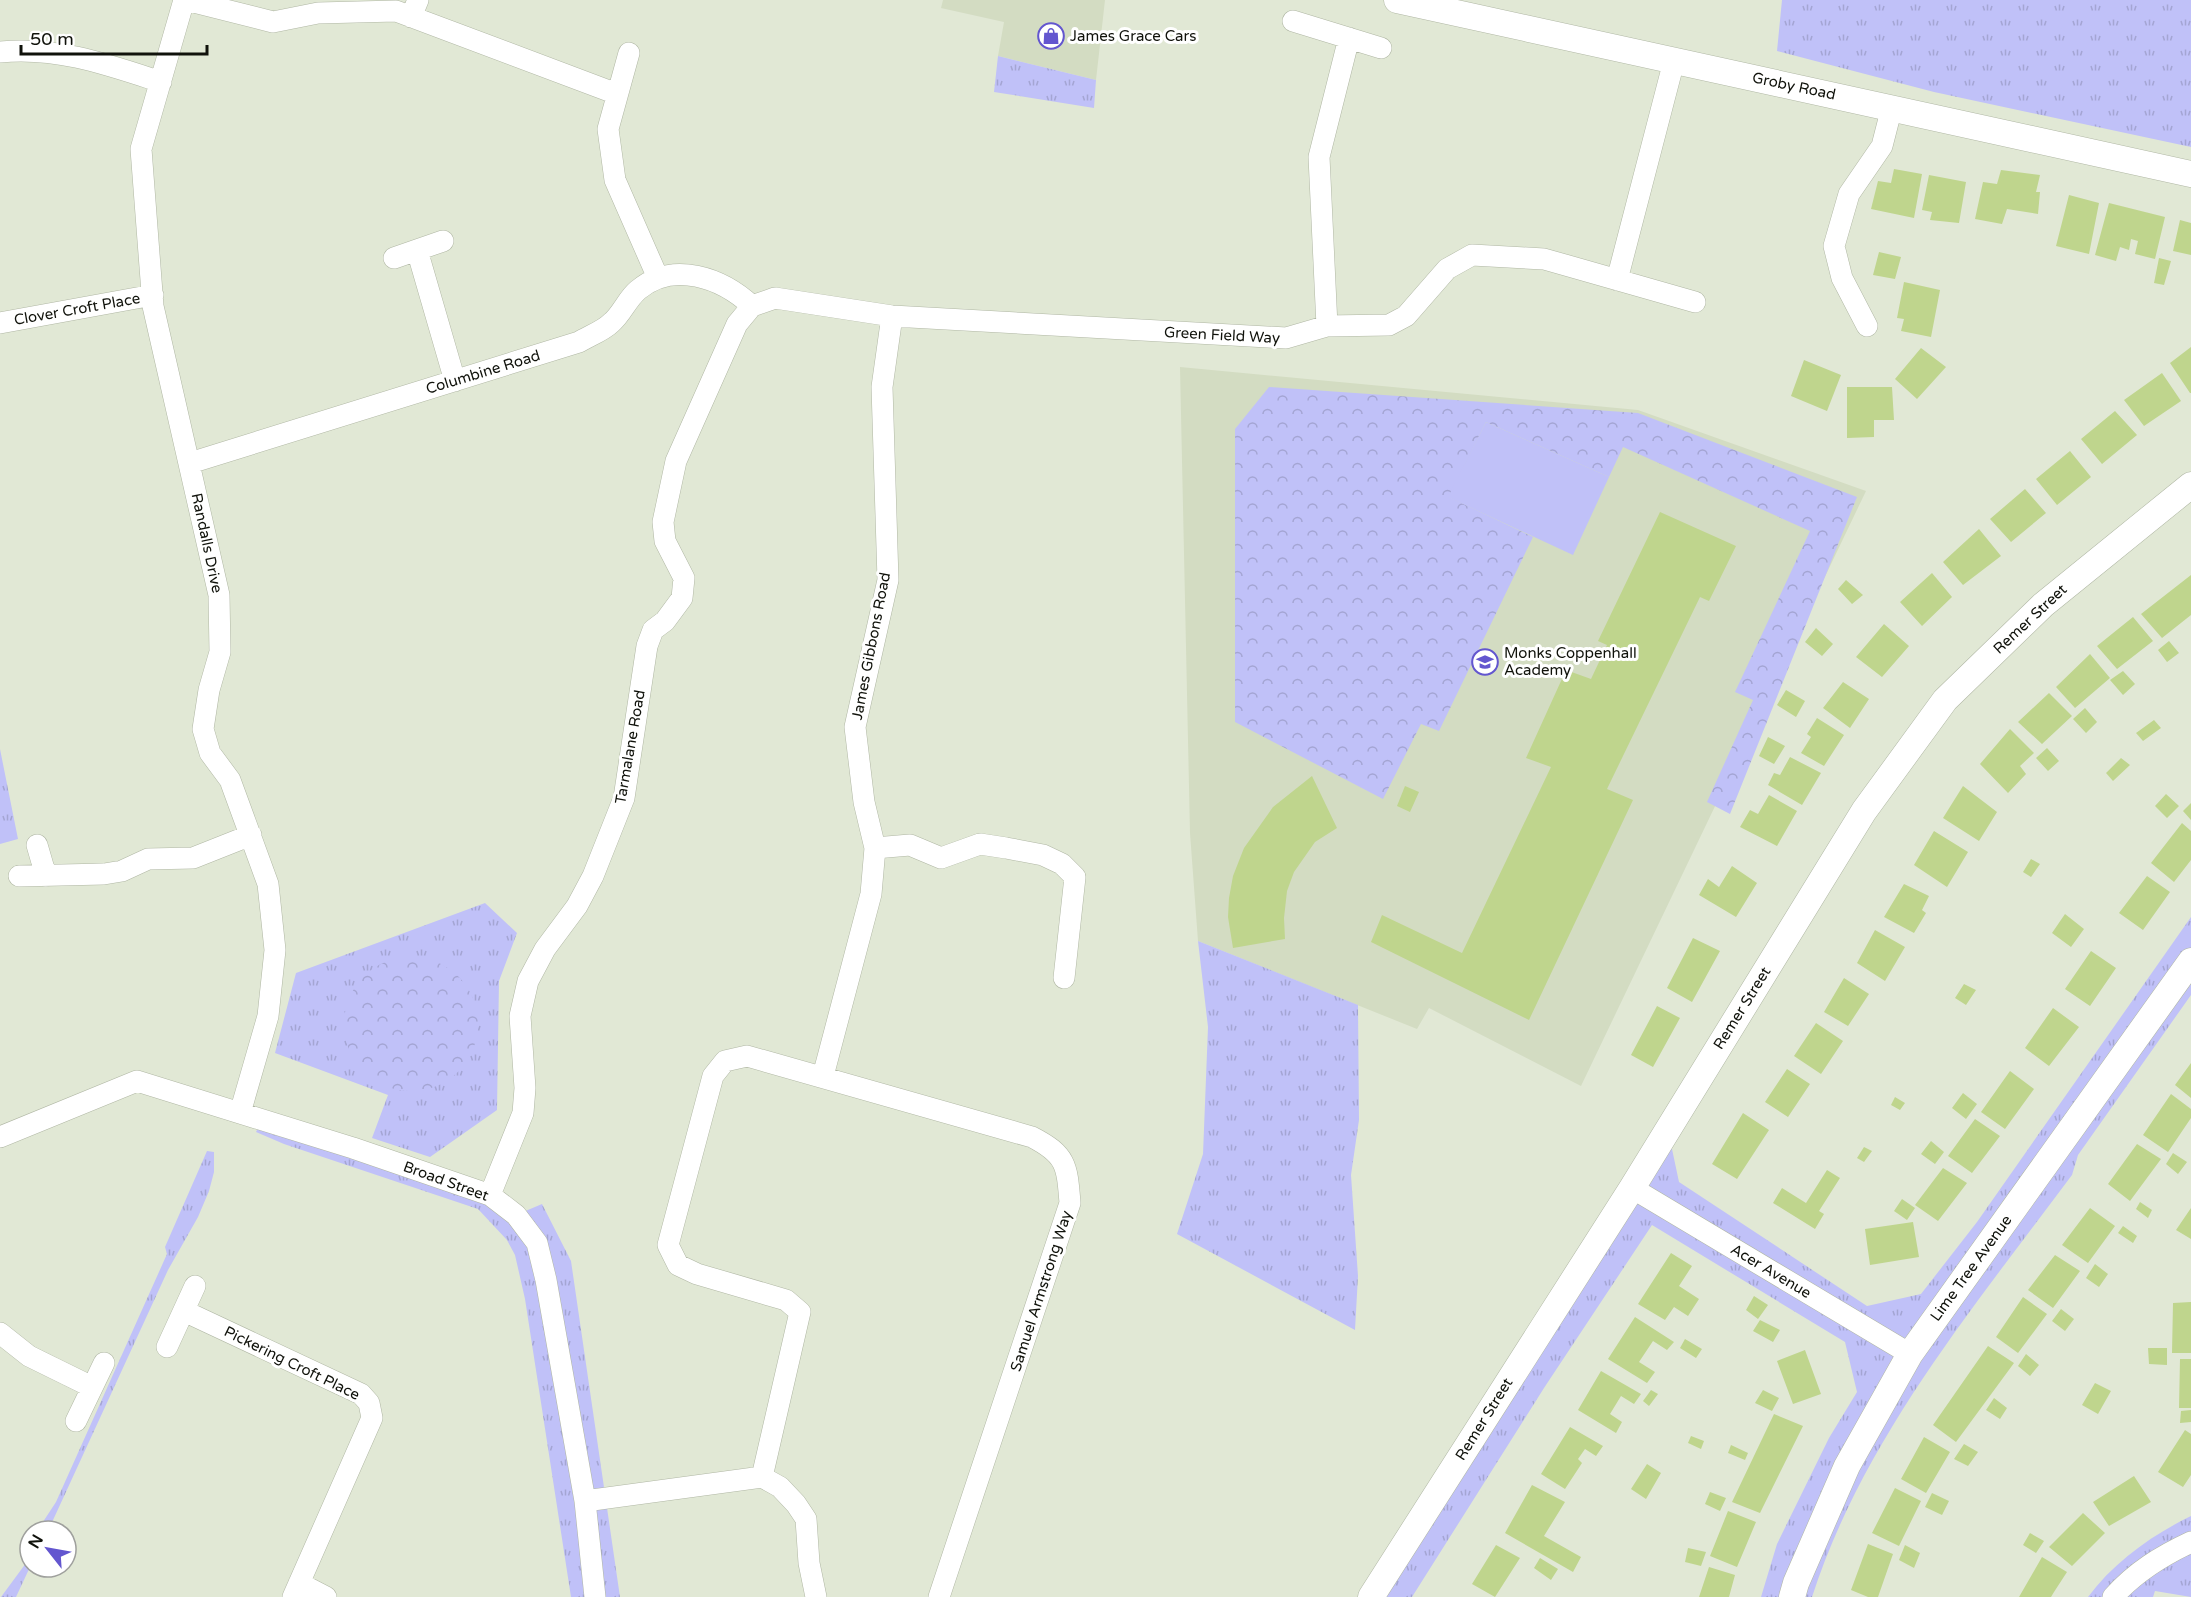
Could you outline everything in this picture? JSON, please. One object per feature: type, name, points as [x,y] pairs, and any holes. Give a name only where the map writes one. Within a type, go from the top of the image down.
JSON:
[{"type":"street","points":[[185,0],[273,22],[318,13],[357,10],[396,12],[415,9],[617,94]]},
{"type":"street","name":"Randalls Drive","points":[[185,0],[141,149],[153,306],[219,595],[220,652],[209,690],[203,729],[210,753],[230,780],[268,884],[275,950],[268,1016],[240,1113]]},
{"type":"street","name":"Groby Road","points":[[1397,0],[2191,174]]},
{"type":"street","points":[[1293,21],[1381,48]]},
{"type":"street","points":[[1327,327],[1319,157],[1349,38]]},
{"type":"street","points":[[0,52],[25,49],[74,56],[161,82]]},
{"type":"street","points":[[629,53],[608,129],[615,180],[658,278]]},
{"type":"street","points":[[1617,280],[1674,61]]},
{"type":"street","points":[[1867,326],[1842,278],[1834,246],[1849,194],[1882,146],[1893,107]]},
{"type":"street","points":[[394,258],[443,241]]},
{"type":"street","points":[[417,250],[455,381]]},
{"type":"street","name":"Green Field Way","points":[[752,306],[775,298],[892,316],[1286,338],[1327,327],[1389,325],[1406,316],[1447,269],[1472,255],[1544,259],[1695,302]]},
{"type":"street","name":"Columbine Road","points":[[190,463],[579,342],[611,324],[638,290],[658,278],[684,274],[712,280],[734,289],[752,306]]},
{"type":"street","name":"Clover Croft Place","points":[[0,323],[153,295]]},
{"type":"street","name":"Tarmalane Road","points":[[490,1195],[523,1113],[525,1088],[520,1017],[528,981],[545,949],[577,906],[593,876],[624,798],[647,646],[653,630],[665,621],[682,598],[684,578],[665,541],[663,522],[676,461],[737,324],[752,306]]},
{"type":"street","name":"James Gibbons Road","points":[[822,1076],[871,894],[875,848],[864,802],[855,727],[888,580],[882,387],[892,316]]},
{"type":"street","name":"Remer Street","points":[[1371,1597],[1632,1188],[1864,811],[1945,700],[2043,604],[2191,485]]},
{"type":"street","points":[[19,876],[104,874],[122,871],[148,859],[193,858],[251,835]]},
{"type":"street","points":[[875,848],[910,845],[941,858],[980,844],[1043,855],[1062,864],[1075,878],[1064,978]]},
{"type":"street","points":[[37,845],[46,876]]},
{"type":"street","name":"Lime Tree Avenue","points":[[1792,1597],[1847,1466],[1910,1354],[2191,962]]},
{"type":"street","name":"Samuel Armstrong Way","points":[[762,1477],[800,1312],[786,1300],[697,1274],[678,1265],[668,1245],[707,1091],[712,1076],[725,1061],[747,1056],[1032,1137],[1054,1148],[1067,1170],[1070,1203],[939,1597]]},
{"type":"street","name":"Broad Street","points":[[0,1137],[137,1081],[490,1195],[516,1215],[537,1243],[546,1280],[585,1501],[595,1597]]},
{"type":"street","name":"Acer Avenue","points":[[1632,1188],[1910,1354]]},
{"type":"street","points":[[167,1347],[195,1286]]},
{"type":"street","name":"Pickering Croft Place","points":[[184,1311],[361,1394],[369,1403],[372,1418],[296,1590]]},
{"type":"street","points":[[0,1333],[29,1356],[92,1387]]},
{"type":"street","points":[[76,1421],[104,1363]]},
{"type":"street","points":[[585,1501],[762,1477],[780,1487],[806,1519],[809,1563],[816,1597]]},
{"type":"street","points":[[2113,1597],[2129,1579],[2169,1552],[2191,1542]]},
{"type":"street","points":[[296,1590],[326,1597]]},
{"type":"shaded area","name":"James Grace Cars","points":[[943,0],[1105,0],[1096,80],[998,56],[1004,22],[941,8]]},
{"type":"shaded area","name":"Monks Coppenhall Academy","points":[[1180,367],[1638,410],[1866,491],[1581,1086],[1429,1008],[1417,1029],[1198,941],[1190,833]]},
{"type":"green space","points":[[1782,0],[2191,0],[2191,147],[1934,92],[1777,51]]},
{"type":"green space","points":[[998,56],[1096,80],[1094,108],[994,92]]},
{"type":"green space","points":[[1269,387],[1638,413],[1857,497],[1730,814],[1707,802],[1753,700],[1735,692],[1810,531],[1623,447],[1609,477],[1486,422],[1449,497],[1533,537],[1439,731],[1421,724],[1383,799],[1235,722],[1235,429]]},
{"type":"green space","points":[[1486,422],[1609,477],[1573,555],[1448,497]]},
{"type":"green space","points":[[0,749],[18,839],[0,844]]},
{"type":"green space","points":[[485,903],[517,933],[499,981],[497,1110],[430,1157],[372,1138],[388,1095],[275,1053],[296,973]]},
{"type":"green space","points":[[2191,917],[2191,995],[2078,1155],[2072,1175],[1924,1376],[1860,1483],[1834,1539],[1812,1597],[1761,1597],[1777,1544],[1829,1438],[1857,1392],[1845,1342],[1652,1225],[1544,1388],[1412,1597],[1371,1597],[1660,1143],[1672,1149],[1679,1182],[1867,1306],[1921,1294],[1977,1222]]},
{"type":"green space","points":[[1198,941],[1358,1005],[1359,1120],[1351,1175],[1358,1276],[1355,1330],[1177,1234],[1203,1154],[1208,1027]]},
{"type":"green space","points":[[411,957],[437,962],[458,977],[473,998],[478,1024],[473,1050],[458,1071],[437,1086],[411,1091],[385,1086],[364,1071],[349,1050],[344,1024],[349,998],[364,977],[385,962]]},
{"type":"green space","points":[[262,1120],[516,1215],[542,1204],[571,1261],[620,1597],[571,1597],[525,1299],[515,1255],[507,1240],[478,1209],[284,1144],[256,1132]]},
{"type":"green space","points":[[207,1151],[214,1152],[214,1172],[198,1217],[168,1270],[54,1519],[45,1519],[56,1502],[167,1254],[165,1247]]},
{"type":"green space","points":[[2191,1516],[2191,1597],[2155,1591],[2153,1597],[2088,1597],[2110,1572],[2135,1550]]},
{"type":"green space","points":[[18,1574],[18,1579],[24,1579],[16,1597],[1,1597]]},
{"type":"building","points":[[1894,169],[1922,174],[1914,218],[1871,209],[1878,181],[1891,183]]},
{"type":"building","points":[[2001,170],[2040,175],[2036,192],[2040,192],[2038,214],[2007,209],[2002,224],[1975,219],[1983,182],[1997,184]]},
{"type":"building","points":[[1929,175],[1966,182],[1959,223],[1930,220],[1932,212],[1922,210]]},
{"type":"building","points":[[2069,195],[2099,203],[2089,254],[2056,246]]},
{"type":"building","points":[[2109,203],[2165,217],[2155,259],[2135,254],[2138,241],[2131,239],[2129,250],[2120,247],[2116,261],[2095,255]]},
{"type":"building","points":[[2180,220],[2191,223],[2191,255],[2173,251]]},
{"type":"building","points":[[1879,252],[1901,257],[1895,279],[1873,275]]},
{"type":"building","points":[[2159,258],[2171,261],[2164,285],[2154,283]]},
{"type":"building","points":[[1904,282],[1940,290],[1931,337],[1901,331],[1904,319],[1897,318]]},
{"type":"building","points":[[2191,347],[2191,393],[2190,393],[2170,363]]},
{"type":"building","points":[[1921,348],[1946,367],[1917,399],[1895,379]]},
{"type":"building","points":[[1804,360],[1841,375],[1827,411],[1791,396]]},
{"type":"building","points":[[2162,373],[2181,401],[2144,426],[2124,400]]},
{"type":"building","points":[[1847,387],[1892,387],[1894,420],[1874,420],[1874,437],[1847,438]]},
{"type":"building","points":[[2115,411],[2137,435],[2102,464],[2081,439]]},
{"type":"building","points":[[2070,451],[2091,477],[2057,505],[2036,479]]},
{"type":"building","points":[[2025,489],[2046,513],[2011,542],[1990,519]]},
{"type":"building","points":[[1660,512],[1736,546],[1709,601],[1700,597],[1607,789],[1633,800],[1529,1020],[1371,942],[1382,915],[1462,953],[1551,767],[1526,758],[1566,670],[1591,679],[1607,645],[1598,641]]},
{"type":"building","points":[[1979,529],[2001,556],[1963,585],[1943,562]]},
{"type":"building","points":[[1932,573],[1952,597],[1922,626],[1900,602]]},
{"type":"building","points":[[2191,575],[2191,615],[2162,638],[2141,614]]},
{"type":"building","points":[[1846,580],[1863,595],[1852,604],[1838,589]]},
{"type":"building","points":[[2133,617],[2153,641],[2117,669],[2097,646]]},
{"type":"building","points":[[1884,624],[1909,646],[1882,677],[1856,657]]},
{"type":"building","points":[[1816,628],[1833,644],[1822,656],[1805,642]]},
{"type":"building","points":[[2169,641],[2179,653],[2167,662],[2158,650]]},
{"type":"building","points":[[2090,654],[2110,678],[2075,708],[2056,687]]},
{"type":"building","points":[[2123,671],[2135,684],[2123,695],[2110,680]]},
{"type":"building","points":[[1843,682],[1869,699],[1850,728],[1823,708]]},
{"type":"building","points":[[1786,690],[1805,701],[1796,717],[1777,705]]},
{"type":"building","points":[[2049,693],[2072,716],[2042,744],[2018,722]]},
{"type":"building","points":[[2085,708],[2097,722],[2086,733],[2073,719]]},
{"type":"building","points":[[1817,718],[1844,735],[1824,766],[1801,753],[1811,737],[1807,734]]},
{"type":"building","points":[[2154,720],[2161,728],[2143,741],[2136,733]]},
{"type":"building","points":[[2010,729],[2034,753],[2020,766],[2026,774],[2008,793],[1980,764]]},
{"type":"building","points":[[1768,737],[1785,746],[1774,764],[1759,756]]},
{"type":"building","points":[[2047,748],[2059,761],[2048,771],[2036,758]]},
{"type":"building","points":[[1790,757],[1821,773],[1802,805],[1768,785],[1774,773],[1780,775]]},
{"type":"building","points":[[2121,758],[2130,765],[2113,781],[2106,773]]},
{"type":"building","points":[[1312,776],[1337,828],[1315,842],[1294,872],[1287,891],[1284,918],[1285,939],[1233,948],[1228,917],[1229,898],[1233,876],[1244,848],[1273,807]]},
{"type":"building","points":[[1405,786],[1419,792],[1410,812],[1397,806]]},
{"type":"building","points":[[1963,786],[1997,812],[1979,841],[1943,818]]},
{"type":"building","points":[[2166,794],[2179,806],[2167,818],[2155,806]]},
{"type":"building","points":[[1769,795],[1797,811],[1777,846],[1740,827],[1750,810],[1758,814]]},
{"type":"building","points":[[2191,803],[2191,820],[2183,811]]},
{"type":"building","points":[[2182,823],[2191,831],[2191,860],[2174,882],[2151,863]]},
{"type":"building","points":[[1934,831],[1968,852],[1947,887],[1914,865]]},
{"type":"building","points":[[2031,859],[2040,864],[2031,877],[2023,872]]},
{"type":"building","points":[[1732,866],[1757,883],[1736,917],[1699,895],[1708,879],[1719,887]]},
{"type":"building","points":[[2147,876],[2170,892],[2143,930],[2119,913]]},
{"type":"building","points":[[1904,884],[1929,896],[1922,910],[1926,913],[1914,933],[1884,917]]},
{"type":"building","points":[[2065,914],[2084,929],[2071,947],[2052,933]]},
{"type":"building","points":[[1875,930],[1905,947],[1885,981],[1857,963]]},
{"type":"building","points":[[1693,938],[1720,951],[1692,1002],[1667,988]]},
{"type":"building","points":[[2091,951],[2116,968],[2090,1006],[2065,989]]},
{"type":"building","points":[[1844,978],[1869,994],[1848,1026],[1824,1012]]},
{"type":"building","points":[[1964,984],[1976,990],[1966,1005],[1955,998]]},
{"type":"building","points":[[1657,1006],[1680,1018],[1653,1067],[1631,1055]]},
{"type":"building","points":[[2053,1008],[2079,1027],[2049,1066],[2025,1048]]},
{"type":"building","points":[[1816,1023],[1843,1041],[1821,1074],[1794,1056]]},
{"type":"building","points":[[2191,1063],[2191,1098],[2175,1085]]},
{"type":"building","points":[[1787,1069],[1810,1084],[1788,1117],[1765,1102]]},
{"type":"building","points":[[2010,1071],[2034,1089],[2005,1129],[1981,1112]]},
{"type":"building","points":[[1963,1093],[1977,1104],[1966,1119],[1952,1108]]},
{"type":"building","points":[[2171,1094],[2191,1109],[2191,1118],[2168,1152],[2143,1135]]},
{"type":"building","points":[[1895,1097],[1905,1103],[1900,1110],[1891,1105]]},
{"type":"building","points":[[1743,1113],[1769,1130],[1737,1179],[1712,1164]]},
{"type":"building","points":[[1975,1119],[2000,1136],[1972,1173],[1948,1156]]},
{"type":"building","points":[[1931,1141],[1944,1152],[1935,1164],[1921,1154]]},
{"type":"building","points":[[2137,1144],[2161,1159],[2130,1201],[2108,1184]]},
{"type":"building","points":[[1864,1147],[1872,1151],[1864,1162],[1857,1158]]},
{"type":"building","points":[[2173,1153],[2187,1162],[2178,1174],[2166,1164]]},
{"type":"building","points":[[1943,1168],[1967,1183],[1938,1221],[1915,1205]]},
{"type":"building","points":[[1827,1170],[1840,1178],[1819,1211],[1824,1214],[1815,1229],[1773,1203],[1782,1188],[1806,1203]]},
{"type":"building","points":[[1902,1199],[1915,1208],[1907,1220],[1894,1211]]},
{"type":"building","points":[[2140,1202],[2152,1210],[2148,1218],[2136,1209]]},
{"type":"building","points":[[2090,1208],[2115,1226],[2088,1263],[2062,1245]]},
{"type":"building","points":[[2191,1208],[2191,1239],[2176,1230]]},
{"type":"building","points":[[1913,1222],[1919,1257],[1870,1265],[1865,1229]]},
{"type":"building","points":[[2123,1226],[2137,1236],[2133,1243],[2118,1233]]},
{"type":"building","points":[[1671,1253],[1692,1266],[1679,1286],[1699,1299],[1688,1316],[1674,1307],[1665,1320],[1638,1304]]},
{"type":"building","points":[[2055,1255],[2080,1271],[2053,1308],[2028,1290]]},
{"type":"building","points":[[2095,1264],[2108,1274],[2099,1287],[2086,1278]]},
{"type":"building","points":[[1754,1296],[1768,1305],[1758,1319],[1746,1310]]},
{"type":"building","points":[[2023,1297],[2047,1314],[2018,1353],[1996,1337]]},
{"type":"building","points":[[2191,1302],[2191,1353],[2172,1353],[2173,1303]]},
{"type":"building","points":[[2061,1309],[2074,1319],[2065,1331],[2052,1321]]},
{"type":"building","points":[[1635,1317],[1674,1342],[1667,1350],[1653,1341],[1639,1362],[1655,1372],[1647,1383],[1608,1359]]},
{"type":"building","points":[[1760,1320],[1780,1330],[1773,1342],[1753,1331]]},
{"type":"building","points":[[1685,1339],[1702,1349],[1696,1358],[1680,1348]]},
{"type":"building","points":[[1988,1346],[2014,1363],[1956,1442],[1933,1425]]},
{"type":"building","points":[[2148,1348],[2167,1348],[2167,1365],[2149,1364]]},
{"type":"building","points":[[1805,1350],[1821,1394],[1793,1404],[1777,1361]]},
{"type":"building","points":[[2026,1354],[2039,1365],[2030,1376],[2018,1366]]},
{"type":"building","points":[[2180,1359],[2191,1359],[2191,1408],[2179,1408]]},
{"type":"building","points":[[1601,1371],[1641,1394],[1634,1404],[1621,1396],[1610,1414],[1622,1422],[1616,1433],[1578,1410]]},
{"type":"building","points":[[2095,1383],[2111,1391],[2098,1414],[2082,1405]]},
{"type":"building","points":[[1651,1390],[1658,1394],[1649,1406],[1643,1401]]},
{"type":"building","points":[[1763,1390],[1779,1398],[1772,1411],[1755,1403]]},
{"type":"building","points":[[1994,1398],[2007,1408],[2000,1419],[1986,1410]]},
{"type":"building","points":[[2191,1410],[2191,1422],[2180,1423],[2181,1411]]},
{"type":"building","points":[[1774,1414],[1803,1426],[1760,1513],[1732,1502]]},
{"type":"building","points":[[1570,1427],[1603,1446],[1596,1456],[1585,1449],[1578,1459],[1582,1463],[1565,1489],[1541,1474]]},
{"type":"building","points":[[2185,1430],[2191,1434],[2191,1475],[2183,1487],[2158,1472]]},
{"type":"building","points":[[1691,1436],[1704,1441],[1701,1449],[1688,1443]]},
{"type":"building","points":[[1924,1437],[1950,1452],[1926,1493],[1901,1479]]},
{"type":"building","points":[[1964,1444],[1978,1452],[1968,1466],[1954,1459]]},
{"type":"building","points":[[1731,1445],[1748,1453],[1745,1460],[1728,1453]]},
{"type":"building","points":[[1647,1464],[1661,1473],[1646,1499],[1631,1489]]},
{"type":"building","points":[[2134,1476],[2151,1502],[2109,1526],[2093,1502]]},
{"type":"building","points":[[1532,1485],[1565,1502],[1544,1536],[1581,1557],[1573,1572],[1505,1533]]},
{"type":"building","points":[[1895,1488],[1921,1501],[1899,1546],[1872,1533]]},
{"type":"building","points":[[1710,1492],[1726,1498],[1720,1511],[1705,1504]]},
{"type":"building","points":[[1932,1493],[1949,1501],[1942,1515],[1925,1507]]},
{"type":"building","points":[[1728,1511],[1756,1522],[1737,1567],[1710,1556]]},
{"type":"building","points":[[2083,1513],[2105,1533],[2072,1566],[2049,1547]]},
{"type":"building","points":[[2030,1533],[2044,1541],[2036,1553],[2023,1545]]},
{"type":"building","points":[[1868,1544],[1893,1554],[1878,1597],[1868,1597],[1851,1590]]},
{"type":"building","points":[[1496,1545],[1520,1558],[1495,1597],[1472,1584]]},
{"type":"building","points":[[1905,1545],[1920,1553],[1914,1568],[1899,1560]]},
{"type":"building","points":[[1688,1548],[1706,1552],[1701,1566],[1685,1562]]},
{"type":"building","points":[[2042,1557],[2067,1572],[2051,1597],[2019,1597]]},
{"type":"building","points":[[1540,1558],[1558,1569],[1551,1580],[1534,1568]]},
{"type":"building","points":[[1709,1567],[1735,1575],[1729,1597],[1699,1597]]},
{"type":"place","name":"James Grace Cars","points":[[1051,36]]},
{"type":"place","name":"Monks Coppenhall Academy","points":[[1485,662]]}]
